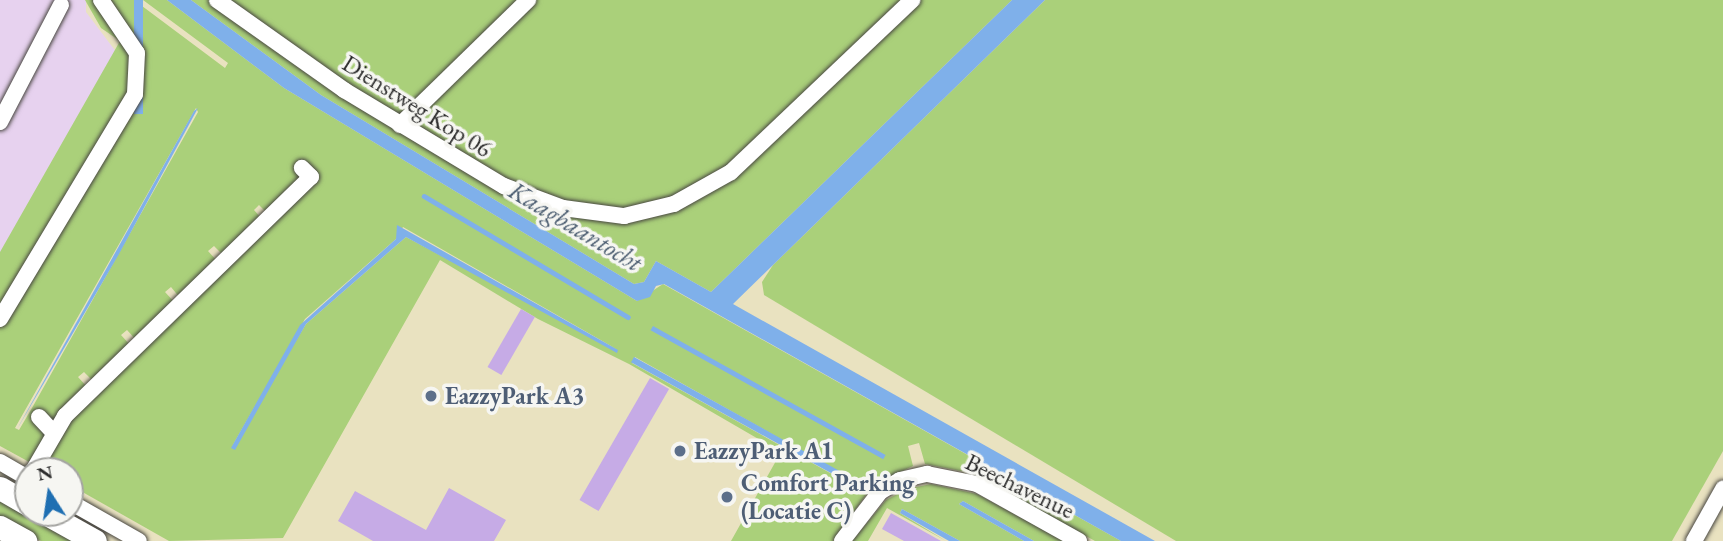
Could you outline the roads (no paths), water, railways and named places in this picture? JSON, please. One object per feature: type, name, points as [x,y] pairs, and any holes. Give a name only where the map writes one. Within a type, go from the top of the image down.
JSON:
[{"type":"highway","points":[[0,527],[25,541]]},
{"type":"highway","points":[[70,527],[95,541]]},
{"type":"street","points":[[0,319],[132,100],[138,61],[129,37],[101,0]]},
{"type":"street","name":"Dienstweg Kop 06","points":[[217,0],[400,125],[477,171],[537,201],[611,216],[650,212],[684,200],[731,172],[912,0]]},
{"type":"street","points":[[400,125],[528,0]]},
{"type":"street","points":[[0,122],[61,5]]},
{"type":"street","points":[[40,457],[53,432],[93,388],[223,262],[262,214],[311,177],[302,168]]},
{"type":"street","points":[[212,249],[223,262]]},
{"type":"street","points":[[169,291],[180,303]]},
{"type":"street","points":[[125,333],[136,346]]},
{"type":"street","points":[[81,375],[93,388]]},
{"type":"street","points":[[39,417],[53,432]]},
{"type":"street","name":"Beechavenue","points":[[842,541],[880,492],[900,480],[927,474],[977,484],[1079,541]]},
{"type":"street","points":[[1694,541],[1717,513],[1723,489]]},
{"type":"street","points":[[84,510],[139,541]]},
{"type":"water","points":[[134,0],[143,0],[143,114],[134,114]]},
{"type":"water","points":[[167,0],[191,0],[321,95],[634,284],[644,282],[656,261],[711,292],[1012,0],[1045,0],[733,304],[1155,541],[1121,541],[664,284],[656,286],[650,297],[637,301],[284,88]]},
{"type":"water","points":[[198,108],[119,254],[16,431],[194,111]]},
{"type":"water","points":[[397,225],[618,350],[617,353],[406,237],[306,324],[235,450],[231,448],[300,325],[396,239]]},
{"type":"water","points":[[653,326],[886,455],[883,459],[651,330]]},
{"type":"water","points":[[634,357],[853,478],[850,483],[631,362]]},
{"type":"water","points":[[963,501],[1034,541],[1024,541],[959,504]]},
{"type":"water","points":[[902,509],[960,541],[949,541],[900,513]]},
{"type":"waterway","points":[[424,196],[628,317]]},
{"type":"place","name":"EazzyPark A3","points":[[431,396]]},
{"type":"place","name":"EazzyPark A1","points":[[680,451]]},
{"type":"place","name":"Comfort Parking (Locatie C)","points":[[727,497]]},
{"type":"water label","name":"Kaagbaantocht","points":[[575,227]]}]
